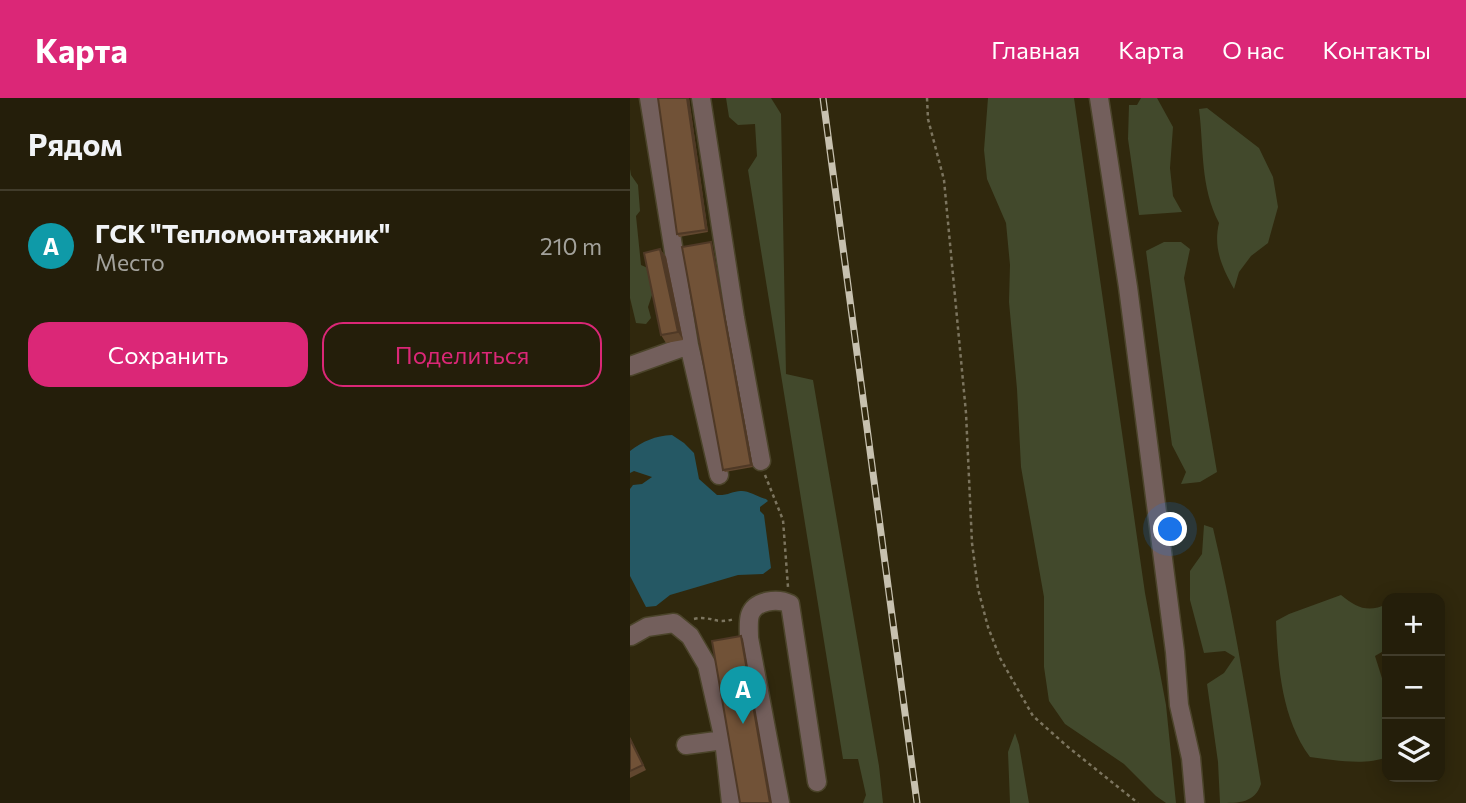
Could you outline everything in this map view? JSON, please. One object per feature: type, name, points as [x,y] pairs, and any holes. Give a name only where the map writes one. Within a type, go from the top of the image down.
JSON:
[{"type":"lane","points":[[649,98],[689,345],[719,475]]},
{"type":"lane","points":[[701,98],[735,318],[761,461]]},
{"type":"lane","points":[[1099,98],[1128,287],[1175,652],[1179,705],[1191,758],[1195,803]]},
{"type":"lane","points":[[630,366],[689,345]]},
{"type":"lane","points":[[780,803],[749,638],[750,615],[757,605],[776,600],[790,604],[817,782]]},
{"type":"lane","points":[[631,636],[647,627],[674,623],[690,636],[707,665],[724,740],[731,803]]},
{"type":"lane","points":[[686,746],[724,740]]},
{"type":"path","points":[[927,98],[928,119],[944,180],[966,413],[972,543],[978,589],[988,627],[1000,658],[1033,716],[1138,803]]},
{"type":"path","points":[[761,461],[783,520],[790,604]]},
{"type":"path","points":[[674,623],[703,617],[720,624],[750,615]]},
{"type":"green space","points":[[726,98],[771,98],[781,114],[786,374],[813,380],[883,803],[863,803],[866,795],[858,759],[843,759],[748,170],[757,156],[755,124],[738,125],[729,117]]},
{"type":"green space","points":[[988,98],[1074,98],[1145,593],[1166,705],[1176,803],[1166,803],[1156,796],[1124,764],[1065,724],[1049,701],[1044,667],[1044,597],[1021,467],[1006,223],[987,179],[984,150]]},
{"type":"green space","points":[[1141,98],[1157,98],[1173,127],[1170,168],[1173,196],[1182,212],[1139,215],[1128,139],[1129,105],[1137,105]]},
{"type":"green space","points":[[1207,108],[1259,148],[1273,177],[1278,207],[1268,243],[1251,256],[1239,272],[1234,289],[1220,257],[1217,241],[1219,223],[1206,181],[1199,109]]},
{"type":"green space","points":[[630,169],[638,185],[640,211],[636,216],[641,265],[650,269],[653,292],[648,307],[651,318],[646,324],[636,323],[630,298]]},
{"type":"green space","points":[[1164,242],[1181,242],[1190,249],[1184,278],[1217,472],[1200,482],[1181,484],[1186,472],[1172,445],[1146,251]]},
{"type":"green space","points":[[1204,525],[1213,528],[1239,655],[1261,784],[1255,795],[1240,802],[1220,803],[1218,762],[1207,684],[1224,673],[1235,657],[1225,651],[1204,653],[1190,600],[1190,571],[1202,554]]},
{"type":"green space","points":[[1341,595],[1363,608],[1382,606],[1382,652],[1375,656],[1382,678],[1382,759],[1349,762],[1310,757],[1293,726],[1283,692],[1276,621]]},
{"type":"green space","points":[[1015,733],[1029,803],[1010,803],[1008,752]]},
{"type":"water","points":[[672,435],[694,453],[699,479],[717,495],[745,491],[768,501],[760,507],[760,511],[764,515],[771,568],[763,574],[738,575],[670,595],[656,606],[646,607],[630,576],[630,489],[652,477],[634,471],[630,473],[630,451],[650,440]]},
{"type":"building","points":[[658,98],[687,98],[706,230],[677,234]]},
{"type":"building","points":[[711,242],[751,465],[723,470],[682,247]]},
{"type":"building","points":[[660,249],[678,332],[661,335],[644,253]]},
{"type":"building","points":[[741,636],[770,803],[740,803],[712,641]]},
{"type":"building","points":[[630,739],[643,765],[630,771]]},
{"type":"railway","points":[[823,98],[917,803]]},
{"type":"place","name":"ГСК \"Тепломонтажник\"","points":[[743,724]]}]
